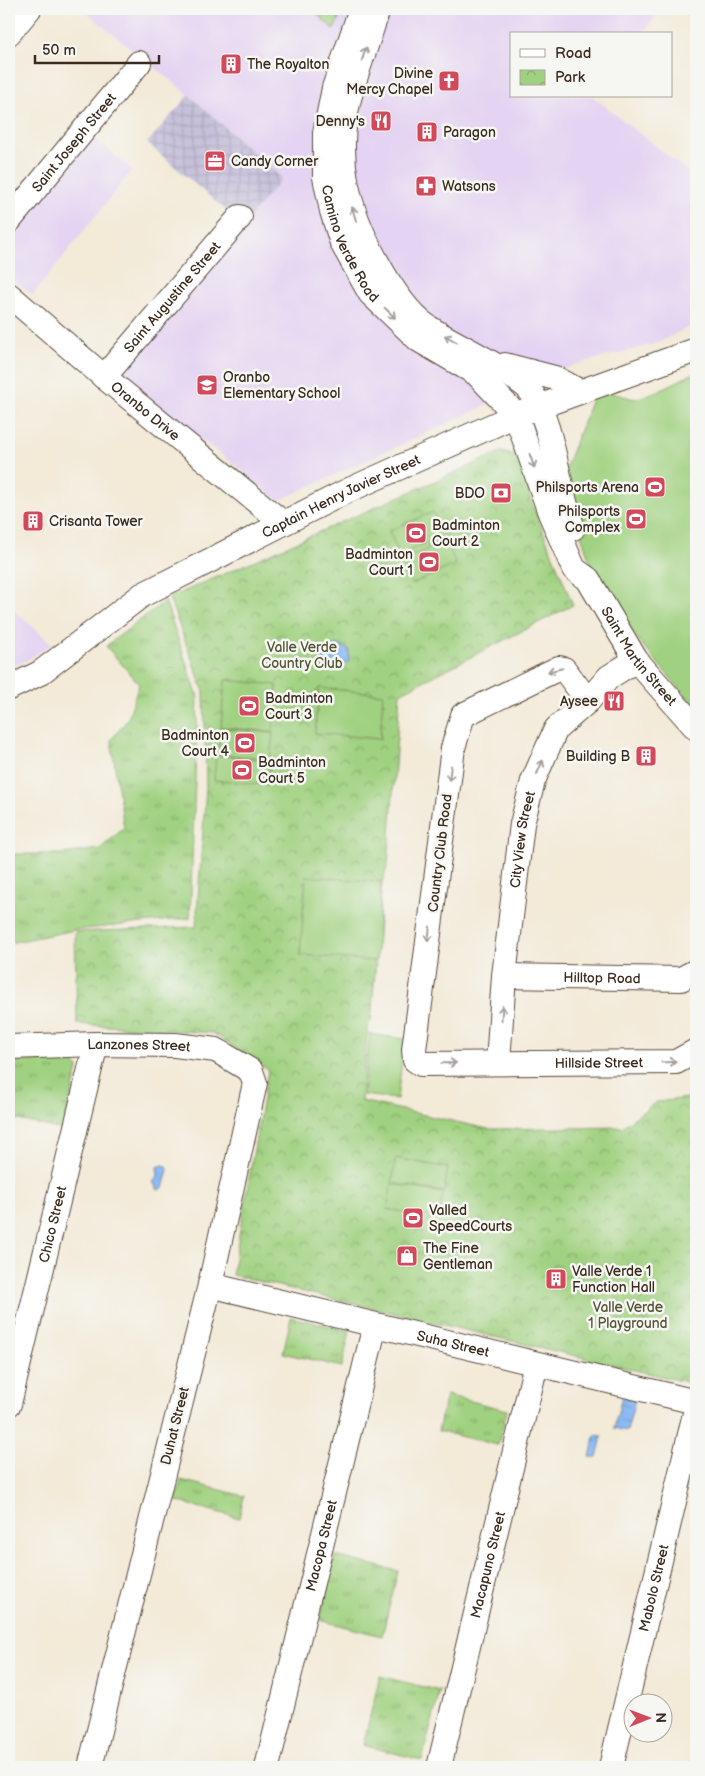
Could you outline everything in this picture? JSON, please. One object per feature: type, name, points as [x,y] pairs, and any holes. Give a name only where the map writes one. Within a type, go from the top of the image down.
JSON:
[{"type":"street","points":[[9,33],[29,9]]},
{"type":"street","name":"Camino Verde Road","points":[[361,9],[334,88],[325,133],[325,177],[332,211],[342,243],[370,293],[418,340],[477,374],[516,415]]},
{"type":"street","name":"Camino Verde Road","points":[[378,9],[349,100],[343,142],[345,183],[359,231],[390,288],[426,326],[494,362],[527,388],[539,406]]},
{"type":"street","name":"Saint Joseph Street","points":[[9,221],[139,63]]},
{"type":"street","name":"Saint Augustine Street","points":[[104,377],[240,217]]},
{"type":"street","name":"Oranbo Drive","points":[[9,295],[104,377],[283,523]]},
{"type":"street","name":"Captain Henry Javier Street","points":[[9,688],[40,673],[142,595],[347,491],[516,415],[696,350]]},
{"type":"street","points":[[494,362],[555,378],[580,391]]},
{"type":"street","name":"Saint Martin Street","points":[[539,406],[565,505],[588,565],[588,579]]},
{"type":"street","name":"Saint Martin Street","points":[[516,415],[550,513],[574,569],[588,579],[636,660],[696,728]]},
{"type":"street","name":"City View Street","points":[[498,1062],[504,976],[522,824],[534,781],[556,729],[588,701],[609,677],[636,660]]},
{"type":"street","name":"Country Club Road","points":[[498,1062],[421,1064],[415,1060],[414,1050],[453,748],[463,715],[553,669],[564,669],[588,701]]},
{"type":"street","name":"Hilltop Road","points":[[504,976],[680,979],[696,971]]},
{"type":"street","name":"Lanzones Street","points":[[9,1047],[96,1044],[175,1045],[216,1050],[251,1071],[254,1083]]},
{"type":"street","name":"Chico Street","points":[[9,1404],[96,1044]]},
{"type":"street","name":"Hillside Street","points":[[498,1062],[676,1062],[696,1051]]},
{"type":"street","name":"Duhat Street","points":[[90,1767],[210,1285],[254,1083]]},
{"type":"street","name":"Suha Street","points":[[210,1285],[696,1402]]},
{"type":"street","name":"Macopa Street","points":[[267,1767],[375,1325]]},
{"type":"street","name":"Macapuno Street","points":[[439,1767],[536,1364]]},
{"type":"street","name":"Mabolo Street","points":[[611,1767],[696,1409]]},
{"type":"shaded area","points":[[82,9],[662,9],[644,32],[510,32],[510,98],[595,98],[696,178],[696,323],[658,343],[574,365],[278,501],[233,463],[114,376],[282,178],[189,95]]},
{"type":"shaded area","name":"Candy Corner","points":[[189,95],[282,178],[243,225],[147,143]]},
{"type":"shaded area","points":[[91,135],[132,170],[33,295],[9,277],[9,233]]},
{"type":"shaded area","points":[[9,606],[52,644],[27,660],[9,668]]},
{"type":"green space","points":[[312,9],[343,9],[334,30]]},
{"type":"green space","name":"Philsports Complex","points":[[696,372],[696,707],[610,605],[590,562],[562,477],[596,389],[635,399],[658,391]]},
{"type":"green space","points":[[501,452],[518,456],[526,469],[530,499],[573,605],[400,693],[388,864],[382,883],[371,1021],[368,1025],[361,1101],[488,1129],[622,1127],[656,1102],[696,1097],[696,1353],[690,1383],[232,1275],[268,1070],[213,1033],[77,1024],[75,932],[196,927],[206,788],[204,692],[169,598]]},
{"type":"green space","name":"Badminton Court 2","points":[[433,512],[444,535],[400,555],[389,531]]},
{"type":"green space","name":"Badminton Court 1","points":[[446,541],[456,564],[412,584],[402,560]]},
{"type":"green space","points":[[165,601],[198,697],[190,918],[75,930],[9,943],[9,854],[60,854],[100,849],[124,828],[111,740],[128,719],[139,684],[106,646]]},
{"type":"green space","name":"Badminton Court 3","points":[[225,680],[277,685],[273,732],[221,727]]},
{"type":"green space","points":[[319,688],[383,694],[380,739],[315,733]]},
{"type":"green space","name":"Badminton Court 4","points":[[220,728],[273,733],[270,758],[218,754]]},
{"type":"green space","name":"Badminton Court 5","points":[[216,755],[270,760],[268,785],[214,780]]},
{"type":"green space","points":[[306,876],[381,882],[376,961],[300,955]]},
{"type":"green space","points":[[370,1034],[405,1039],[397,1099],[363,1095]]},
{"type":"green space","points":[[71,1059],[78,1068],[63,1130],[14,1119],[13,1062]]},
{"type":"green space","points":[[396,1158],[448,1168],[444,1192],[392,1183]]},
{"type":"green space","points":[[392,1184],[443,1193],[439,1218],[387,1209]]},
{"type":"green space","points":[[291,1317],[350,1331],[342,1367],[283,1353]]},
{"type":"green space","points":[[446,1395],[507,1410],[498,1445],[438,1431]]},
{"type":"green space","points":[[181,1480],[244,1496],[239,1518],[176,1501]]},
{"type":"green space","points":[[335,1556],[398,1571],[382,1636],[319,1620]]},
{"type":"green space","points":[[380,1676],[440,1691],[422,1760],[363,1745]]},
{"type":"water","points":[[337,644],[349,650],[349,662],[338,666],[322,665],[322,652]]},
{"type":"water","points":[[167,1166],[168,1170],[163,1188],[158,1190],[153,1182],[158,1176],[157,1167]]},
{"type":"water","points":[[622,1397],[635,1400],[627,1431],[614,1428]]},
{"type":"water","points":[[595,1435],[602,1436],[597,1458],[590,1457]]},
{"type":"place","name":"The Royalton","points":[[231,64]]},
{"type":"place","name":"Divine Mercy Chapel","points":[[449,81]]},
{"type":"place","name":"Denny's","points":[[381,121]]},
{"type":"place","name":"Paragon","points":[[427,132]]},
{"type":"place","name":"Candy Corner","points":[[215,161]]},
{"type":"place","name":"Watsons","points":[[426,186]]},
{"type":"place","name":"Oranbo Elementary School","points":[[207,385]]},
{"type":"place","name":"Philsports Arena","points":[[655,487]]},
{"type":"place","name":"BDO","points":[[501,493]]},
{"type":"place","name":"Philsports Complex","points":[[636,519]]},
{"type":"place","name":"Crisanta Tower","points":[[33,521]]},
{"type":"place","name":"Badminton Court 2","points":[[416,533]]},
{"type":"place","name":"Badminton Court 1","points":[[429,562]]},
{"type":"place","name":"Aysee","points":[[614,701]]},
{"type":"place","name":"Badminton Court 3","points":[[249,706]]},
{"type":"place","name":"Badminton Court 4","points":[[245,743]]},
{"type":"place","name":"Building B","points":[[646,756]]},
{"type":"place","name":"Badminton Court 5","points":[[242,770]]},
{"type":"place","name":"Valled SpeedCourts","points":[[413,1218]]},
{"type":"place","name":"The Fine Gentleman","points":[[407,1256]]},
{"type":"place","name":"Valle Verde 1 Function Hall","points":[[556,1279]]},
{"type":"park label","name":"Valle Verde Country Club","points":[[302,656]]},
{"type":"park label","name":"Valle Verde 1 Playground","points":[[628,1315]]}]
